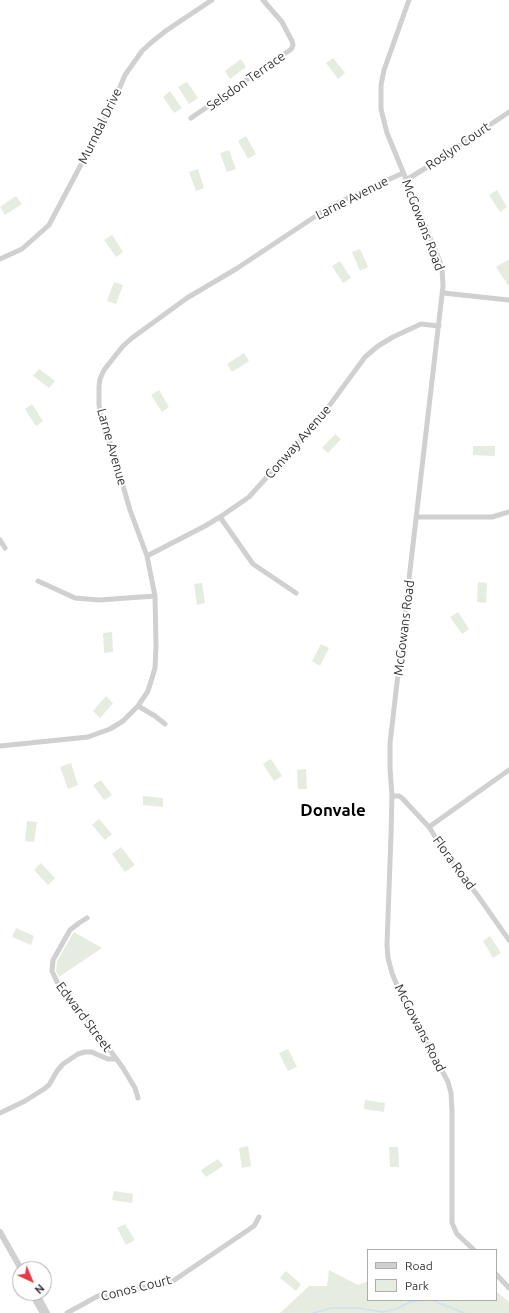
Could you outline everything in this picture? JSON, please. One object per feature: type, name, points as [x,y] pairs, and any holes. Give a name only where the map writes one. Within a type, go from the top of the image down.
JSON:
[{"type":"street","name":"Murndal Drive","points":[[0,259],[22,249],[49,225],[112,106],[125,75],[142,51],[167,30],[212,0]]},
{"type":"street","name":"Selsdon Terrace","points":[[191,118],[292,48],[292,41],[282,22],[263,0]]},
{"type":"street","name":"McGowans Road","points":[[409,0],[384,70],[380,98],[381,109],[384,123],[442,268],[443,293],[390,744],[392,796],[388,958],[400,993],[448,1082],[451,1093],[452,1111],[452,1223],[457,1234],[473,1249]]},
{"type":"street","name":"Roslyn Court","points":[[406,180],[509,112]]},
{"type":"street","name":"Larne Avenue","points":[[0,746],[94,735],[118,725],[138,706],[148,691],[155,668],[155,596],[147,556],[124,490],[100,412],[99,386],[104,370],[123,346],[132,338],[187,298],[236,269],[321,211],[403,172]]},
{"type":"street","points":[[443,293],[509,300]]},
{"type":"street","name":"Conway Avenue","points":[[147,556],[220,517],[249,497],[321,417],[365,357],[372,350],[393,337],[417,326],[425,324],[439,326]]},
{"type":"street","points":[[416,518],[492,517],[509,512]]},
{"type":"street","points":[[220,517],[253,564],[296,593]]},
{"type":"street","points":[[0,540],[5,548]]},
{"type":"street","points":[[38,581],[75,598],[99,600],[155,596]]},
{"type":"street","points":[[138,706],[165,724]]},
{"type":"street","points":[[429,827],[509,770]]},
{"type":"street","name":"Flora Road","points":[[392,796],[399,796],[402,798],[429,827],[449,859],[478,896],[509,940]]},
{"type":"street","name":"Edward Street","points":[[87,918],[78,922],[70,930],[53,960],[52,971],[57,982],[83,1012],[129,1078],[138,1098]]},
{"type":"street","points":[[0,1113],[25,1101],[44,1089],[49,1085],[60,1068],[78,1054],[92,1052],[108,1060],[115,1058]]},
{"type":"street","name":"Conos Court","points":[[67,1313],[98,1296],[166,1283],[173,1280],[254,1226],[259,1217]]},
{"type":"street","points":[[0,1232],[16,1261]]},
{"type":"street","points":[[497,1275],[509,1288]]},
{"type":"street","points":[[36,1301],[43,1313]]},
{"type":"street","points":[[40,1301],[47,1313]]},
{"type":"green space","points":[[333,58],[345,73],[338,79],[326,63]]},
{"type":"green space","points":[[241,59],[246,67],[230,79],[225,71]]},
{"type":"green space","points":[[187,82],[198,98],[189,104],[178,87]]},
{"type":"green space","points":[[170,91],[182,108],[174,113],[163,97]]},
{"type":"green space","points":[[246,136],[256,154],[248,159],[238,141]]},
{"type":"green space","points":[[229,150],[236,169],[227,172],[220,153]]},
{"type":"green space","points":[[198,169],[204,188],[196,191],[189,172]]},
{"type":"green space","points":[[497,190],[507,207],[500,212],[489,195]]},
{"type":"green space","points":[[16,196],[22,204],[5,215],[0,207]]},
{"type":"green space","points":[[112,235],[123,252],[116,257],[104,240]]},
{"type":"green space","points":[[360,249],[368,267],[360,271],[352,252]]},
{"type":"green space","points":[[508,260],[509,261],[509,287],[496,267]]},
{"type":"green space","points":[[340,261],[351,278],[343,283],[332,266]]},
{"type":"green space","points":[[114,282],[123,285],[116,304],[107,301]]},
{"type":"green space","points":[[244,353],[249,361],[232,372],[227,364]]},
{"type":"green space","points":[[39,369],[55,381],[49,388],[33,376]]},
{"type":"green space","points":[[159,390],[169,407],[162,412],[151,395]]},
{"type":"green space","points":[[32,404],[43,421],[36,426],[25,409]]},
{"type":"green space","points":[[335,434],[341,439],[328,453],[322,448]]},
{"type":"green space","points":[[473,446],[495,446],[495,456],[473,455]]},
{"type":"green space","points":[[478,582],[487,583],[486,603],[477,602]]},
{"type":"green space","points":[[202,583],[205,603],[197,605],[194,584]]},
{"type":"green space","points":[[458,612],[469,629],[462,634],[450,617]]},
{"type":"green space","points":[[112,632],[113,652],[104,653],[103,633]]},
{"type":"green space","points":[[321,644],[329,648],[320,666],[312,661]]},
{"type":"green space","points":[[106,696],[113,703],[100,718],[93,711]]},
{"type":"green space","points":[[271,759],[282,776],[274,781],[263,764]]},
{"type":"green space","points":[[71,763],[78,785],[68,789],[60,767]]},
{"type":"green space","points":[[306,769],[307,789],[298,789],[297,770]]},
{"type":"green space","points":[[101,780],[112,795],[104,800],[93,785]]},
{"type":"green space","points":[[143,796],[163,798],[163,807],[143,805]]},
{"type":"green space","points":[[99,819],[112,834],[105,840],[92,825]]},
{"type":"green space","points":[[27,821],[37,822],[34,842],[25,841]]},
{"type":"green space","points":[[121,847],[135,865],[125,872],[112,854]]},
{"type":"green space","points":[[41,863],[55,878],[48,885],[34,870]]},
{"type":"green space","points":[[16,928],[34,936],[31,945],[12,937]]},
{"type":"green space","points":[[74,932],[102,948],[59,977],[56,971],[57,961]]},
{"type":"green space","points":[[490,936],[501,953],[493,958],[483,941]]},
{"type":"green space","points":[[288,1049],[297,1067],[288,1071],[279,1053]]},
{"type":"green space","points":[[365,1100],[385,1103],[384,1112],[364,1109]]},
{"type":"green space","points":[[248,1146],[251,1166],[242,1168],[239,1148]]},
{"type":"green space","points":[[389,1147],[398,1147],[399,1167],[390,1167]]},
{"type":"green space","points":[[218,1159],[223,1166],[206,1177],[201,1170]]},
{"type":"green space","points":[[114,1191],[133,1194],[132,1203],[112,1200]]},
{"type":"green space","points":[[125,1224],[135,1240],[126,1245],[117,1228]]},
{"type":"green space","points":[[329,1270],[358,1285],[367,1281],[367,1301],[497,1301],[497,1292],[509,1302],[509,1313],[280,1313],[309,1286],[327,1286]]},
{"type":"green space","points":[[286,1271],[301,1284],[296,1291],[280,1278]]},
{"type":"waterway","points":[[313,1313],[332,1308],[358,1308],[383,1312],[396,1309],[410,1302],[420,1301]]},
{"type":"waterway","points":[[434,1301],[464,1313]]},
{"type":"district","name":"Donvale","points":[[333,810]]}]
